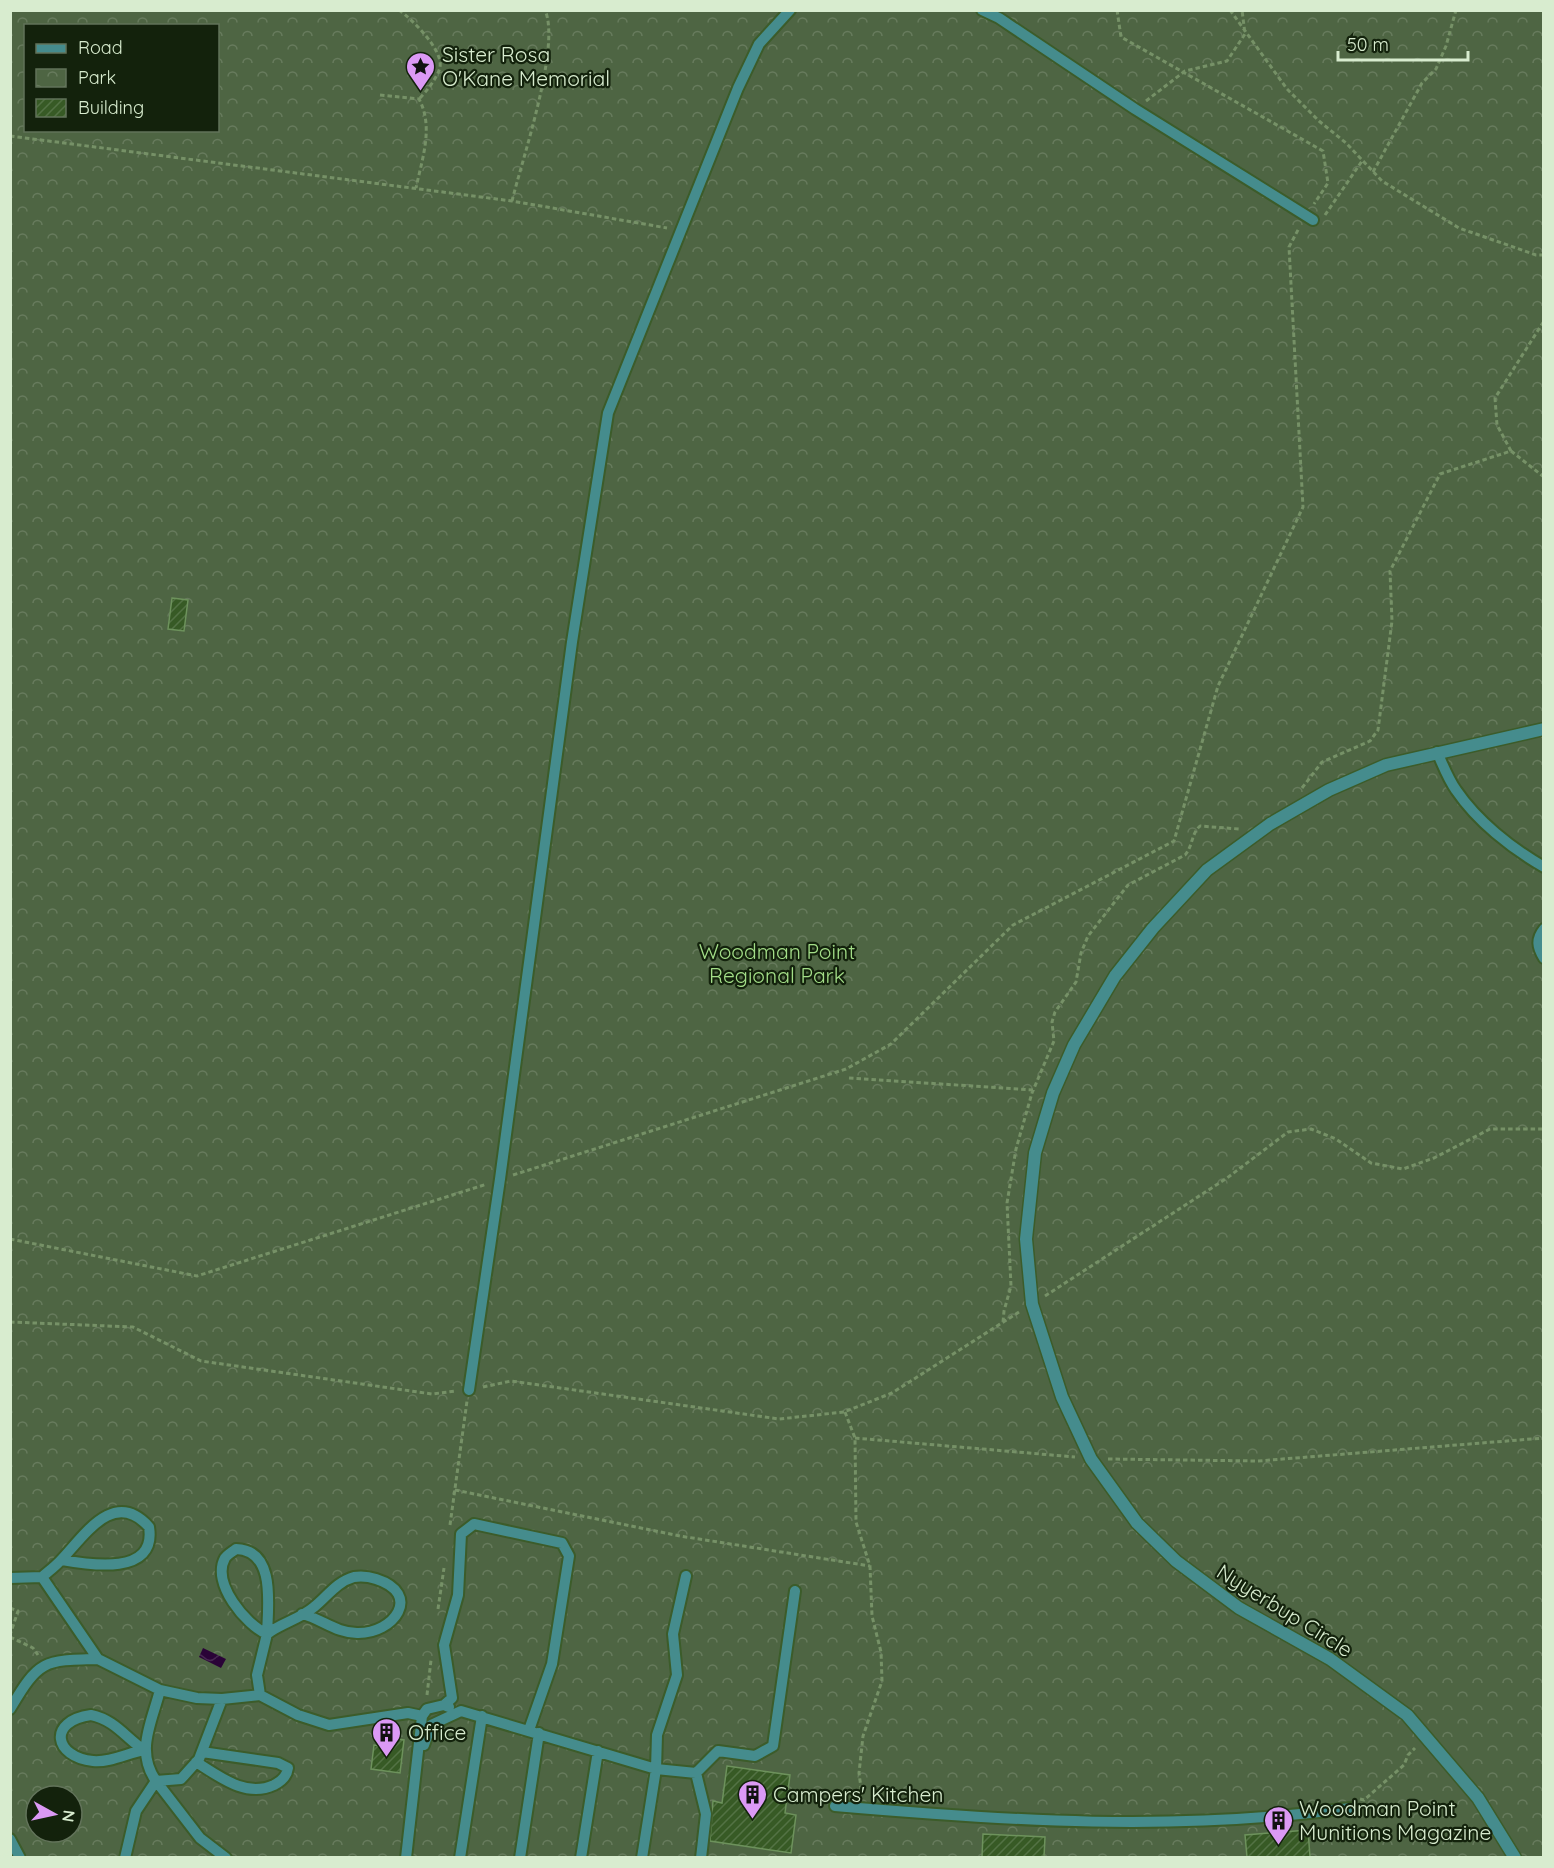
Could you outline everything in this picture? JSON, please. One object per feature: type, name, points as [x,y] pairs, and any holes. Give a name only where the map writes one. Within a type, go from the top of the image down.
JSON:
[{"type":"street","name":"Nyyerbup Circle","points":[[1515,1857],[1478,1798],[1407,1715],[1330,1659],[1239,1608],[1176,1561],[1137,1523],[1091,1459],[1062,1397],[1032,1304],[1026,1239],[1035,1153],[1052,1096],[1074,1045],[1115,976],[1153,928],[1207,870],[1270,824],[1329,790],[1386,765],[1544,729]]},
{"type":"lane","points":[[469,1390],[500,1179],[572,642],[608,413],[680,230],[759,44],[790,10]]},
{"type":"lane","points":[[982,10],[999,18],[1135,109],[1309,218]]},
{"type":"lane","points":[[1437,752],[1455,789],[1476,815],[1525,856],[1544,867]]},
{"type":"lane","points":[[1544,929],[1539,936],[1538,949],[1544,958]]},
{"type":"lane","points":[[10,1578],[42,1576],[62,1560],[90,1527],[106,1516],[119,1513],[133,1514],[149,1527],[150,1537],[147,1547],[128,1562],[90,1566],[62,1560]]},
{"type":"lane","points":[[448,1702],[444,1645],[458,1595],[461,1534],[474,1524],[562,1543],[569,1556],[552,1664],[534,1732],[520,1857]]},
{"type":"lane","points":[[260,1695],[257,1675],[267,1634],[268,1600],[264,1566],[257,1555],[247,1550],[236,1549],[226,1558],[222,1569],[224,1585],[245,1620],[267,1634]]},
{"type":"lane","points":[[42,1576],[98,1659]]},
{"type":"lane","points":[[642,1857],[656,1769],[657,1735],[677,1675],[673,1634],[686,1576]]},
{"type":"lane","points":[[267,1634],[279,1624],[315,1607],[327,1593],[354,1577],[369,1577],[392,1586],[399,1594],[401,1602],[398,1616],[390,1624],[378,1630],[359,1634],[339,1631],[314,1617],[302,1614]]},
{"type":"lane","points":[[696,1773],[718,1751],[755,1756],[773,1746],[795,1591]]},
{"type":"lane","points":[[10,1709],[26,1681],[45,1664],[63,1660],[98,1659],[160,1690],[197,1698],[222,1699],[260,1695],[298,1715],[329,1725],[408,1713],[422,1716]]},
{"type":"lane","points":[[160,1690],[144,1750],[148,1770],[200,1838],[214,1853],[226,1857]]},
{"type":"lane","points":[[156,1781],[181,1779],[199,1757],[222,1699]]},
{"type":"lane","points":[[448,1702],[461,1711],[656,1769],[696,1773]]},
{"type":"lane","points":[[406,1857],[419,1760],[422,1716],[427,1709],[448,1702]]},
{"type":"lane","points":[[419,1760],[431,1725],[461,1711]]},
{"type":"lane","points":[[91,1715],[104,1718],[144,1750],[93,1762],[69,1754],[62,1745],[61,1732],[65,1723],[74,1718],[91,1715]]},
{"type":"lane","points":[[460,1857],[482,1716]]},
{"type":"lane","points":[[581,1857],[598,1751]]},
{"type":"lane","points":[[199,1757],[278,1763],[288,1767],[287,1774],[280,1781],[265,1789],[247,1790],[199,1757]]},
{"type":"lane","points":[[696,1773],[706,1814],[701,1857]]},
{"type":"lane","points":[[125,1857],[136,1811],[156,1781]]},
{"type":"lane","points":[[836,1806],[993,1820],[1198,1822],[1350,1808]]},
{"type":"lane","points":[[10,1839],[20,1857]]},
{"type":"path","points":[[399,10],[426,37],[440,58],[440,70],[418,99]]},
{"type":"path","points":[[512,201],[546,68],[549,20],[545,10]]},
{"type":"path","points":[[10,1239],[197,1276],[846,1069],[891,1044],[1013,925],[1174,841],[1218,686],[1303,507],[1289,247],[1309,218],[1328,183],[1323,152],[1185,71],[1121,37],[1117,10]]},
{"type":"path","points":[[1230,10],[1245,34],[1287,89],[1319,121],[1346,143],[1382,181],[1458,228],[1536,255],[1544,255]]},
{"type":"path","points":[[1135,109],[1185,71],[1227,61],[1245,34],[1242,10]]},
{"type":"path","points":[[1373,172],[1422,82],[1436,69],[1446,46],[1456,10]]},
{"type":"path","points":[[380,95],[418,99]]},
{"type":"path","points":[[416,188],[426,137],[426,112],[418,99]]},
{"type":"path","points":[[10,136],[512,201],[680,230]]},
{"type":"path","points":[[1309,218],[1318,225],[1362,161]]},
{"type":"path","points":[[1511,451],[1497,425],[1496,398],[1544,321]]},
{"type":"path","points":[[849,1078],[1033,1090],[1052,1096]]},
{"type":"path","points":[[10,1322],[133,1327],[201,1361],[432,1394],[469,1390]]},
{"type":"path","points":[[844,1412],[855,1438],[856,1522],[870,1566],[872,1616],[881,1652],[882,1681],[863,1736],[859,1773],[864,1809]]},
{"type":"path","points":[[855,1438],[1091,1459],[1257,1461],[1544,1438]]},
{"type":"path","points":[[455,1490],[680,1536],[870,1566]]},
{"type":"path","points":[[10,1608],[18,1611],[10,1636],[33,1648],[45,1664]]},
{"type":"path","points":[[1350,1808],[1354,1798],[1364,1800],[1404,1765],[1408,1755],[1415,1748]]},
{"type":"green space","name":"Woodman Point Regional Park","points":[[11,11],[1543,11],[1543,1857],[11,1858]]},
{"type":"water","points":[[203,1648],[226,1659],[221,1668],[199,1657]]},
{"type":"building","points":[[172,598],[188,600],[184,631],[168,629]]},
{"type":"building","name":"Office","points":[[389,1738],[404,1740],[400,1773],[371,1769],[374,1745],[388,1747]]},
{"type":"building","points":[[727,1766],[790,1775],[785,1813],[796,1815],[791,1853],[710,1841],[713,1801],[722,1803]]},
{"type":"building","name":"Woodman Point Munitions Magazine","points":[[1308,1830],[1310,1857],[1247,1857],[1245,1835]]},
{"type":"building","points":[[983,1834],[1045,1837],[1044,1857],[982,1857]]},
{"type":"place","name":"Sister Rosa O'Kane Memorial","points":[[421,92]]},
{"type":"place","name":"Office","points":[[387,1758]]},
{"type":"place","name":"Campers' Kitchen","points":[[752,1820]]},
{"type":"place","name":"Woodman Point Munitions Magazine","points":[[1278,1846]]}]
